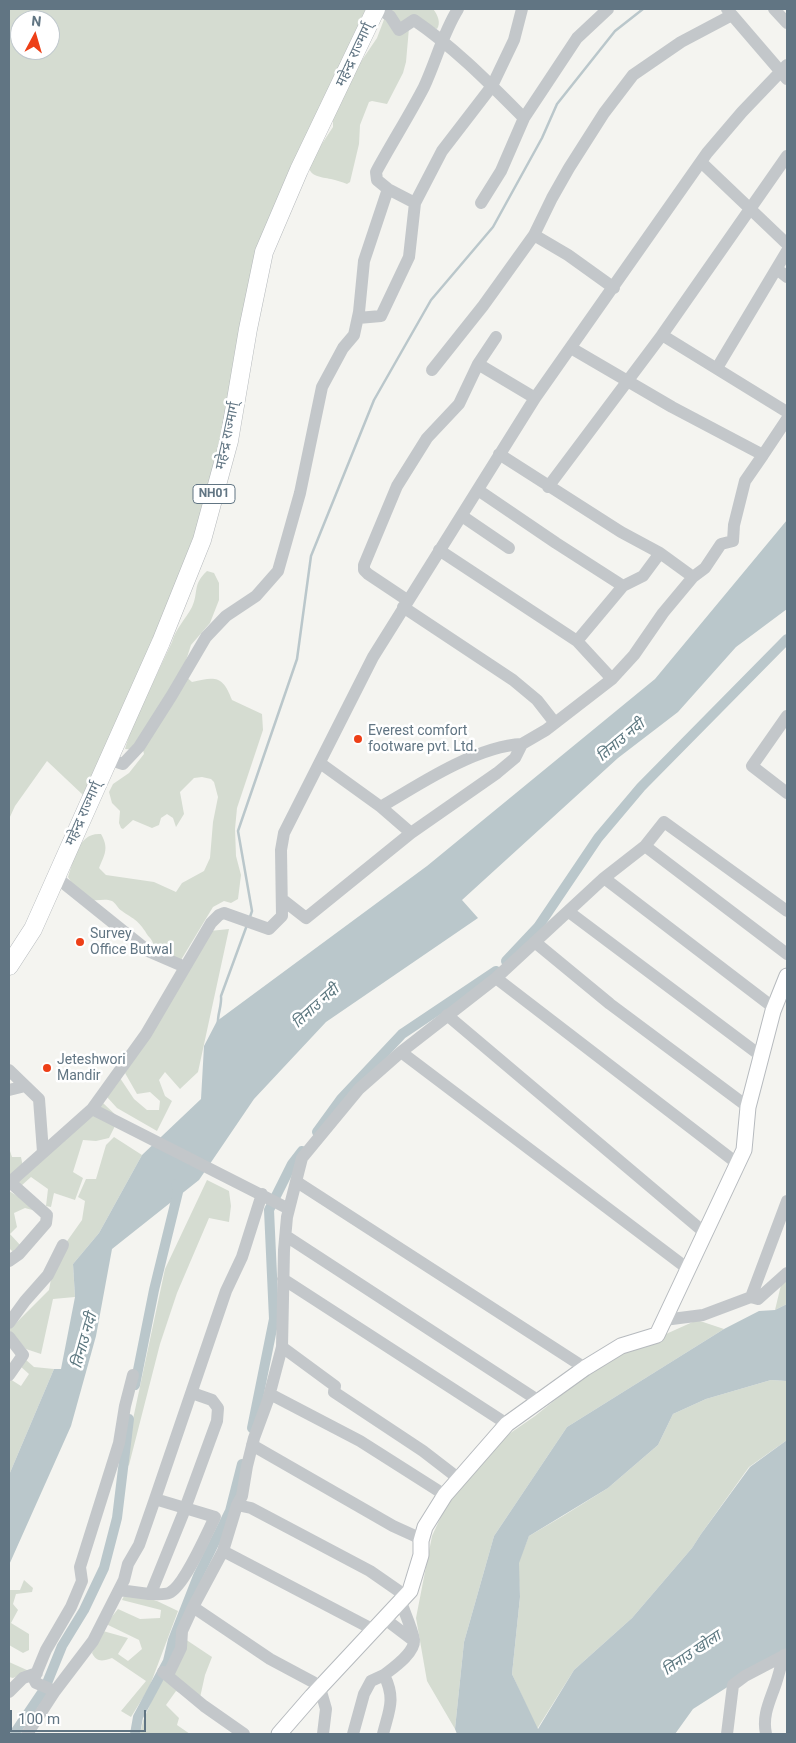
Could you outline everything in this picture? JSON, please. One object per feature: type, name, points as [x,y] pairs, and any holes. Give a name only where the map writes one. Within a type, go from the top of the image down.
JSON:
[{"type":"highway","name":"महेन्द्र राज्मार्ग्","points":[[9,966],[33,929],[161,642],[202,540],[229,441],[248,329],[264,252],[299,170],[378,9]]},
{"type":"main road","points":[[279,1734],[290,1728],[320,1688],[410,1591],[421,1555],[421,1541],[425,1527],[458,1478],[507,1424],[585,1368],[621,1346],[657,1335],[744,1150],[748,1106],[774,1008],[787,976]]},
{"type":"street","points":[[378,9],[390,16],[399,30],[414,20],[442,40],[524,118]]},
{"type":"street","points":[[415,203],[388,189],[377,180],[376,172],[423,87],[442,40],[458,9]]},
{"type":"street","points":[[358,318],[381,316],[409,257],[415,203],[442,151],[492,86],[514,40],[522,9]]},
{"type":"street","points":[[481,203],[502,170],[524,118],[576,38],[608,9]]},
{"type":"street","points":[[774,9],[787,23]]},
{"type":"street","points":[[9,1262],[19,1254],[46,1223],[47,1215],[10,1183],[92,1108],[146,1034],[211,924],[219,915],[224,914],[269,928],[282,916],[281,850],[284,832],[373,657],[535,398],[701,162],[742,112],[785,72],[729,12],[633,75],[604,113],[569,168],[534,235],[483,306],[432,370]]},
{"type":"street","points":[[549,486],[662,335],[787,156]]},
{"type":"street","points":[[701,162],[787,244]]},
{"type":"street","points":[[108,759],[123,764],[138,747],[172,695],[206,637],[226,616],[256,596],[278,571],[300,493],[322,387],[343,348],[354,335],[358,318],[364,261],[388,189]]},
{"type":"street","points":[[534,235],[568,255],[614,288]]},
{"type":"street","points":[[716,368],[787,251]]},
{"type":"street","points":[[777,269],[787,277]]},
{"type":"street","points":[[662,335],[787,412]]},
{"type":"street","points":[[496,337],[478,364],[458,404],[427,438],[397,486],[364,565],[364,570],[405,604],[513,680],[537,700],[555,723]]},
{"type":"street","points":[[571,348],[672,407],[762,455]]},
{"type":"street","points":[[478,364],[535,398]]},
{"type":"street","points":[[381,808],[425,781],[470,758],[509,745],[522,744],[546,730],[612,679],[634,655],[663,613],[693,577],[706,568],[721,544],[733,541],[734,526],[745,481],[787,419]]},
{"type":"street","points":[[499,454],[621,532],[660,553],[693,577]]},
{"type":"street","points":[[478,490],[624,586]]},
{"type":"street","points":[[462,516],[509,548]]},
{"type":"street","points":[[439,550],[577,641],[612,679]]},
{"type":"street","points":[[577,641],[624,586],[643,576],[660,553]]},
{"type":"street","points":[[787,716],[752,766],[787,793]]},
{"type":"street","points":[[282,900],[306,918],[411,833],[497,773],[515,758],[522,744]]},
{"type":"street","points":[[320,763],[381,808],[411,833]]},
{"type":"street","points":[[244,1734],[204,1706],[165,1674],[181,1648],[182,1631],[222,1552],[237,1505],[242,1496],[252,1446],[270,1394],[282,1347],[283,1279],[287,1216],[302,1158],[359,1089],[401,1052],[496,978],[536,943],[604,878],[645,846],[664,822],[787,912]]},
{"type":"street","points":[[645,846],[787,954]]},
{"type":"street","points":[[56,877],[148,951],[185,967]]},
{"type":"street","points":[[604,878],[774,1008]]},
{"type":"street","points":[[569,912],[762,1056]]},
{"type":"street","points":[[536,943],[610,1004],[748,1106]]},
{"type":"street","points":[[496,978],[738,1164]]},
{"type":"street","points":[[447,1015],[705,1232]]},
{"type":"street","points":[[401,1052],[688,1269]]},
{"type":"street","points":[[9,1070],[39,1099],[44,1152]]},
{"type":"street","points":[[9,1090],[25,1086]]},
{"type":"street","points":[[92,1108],[289,1209]]},
{"type":"street","points":[[297,1182],[585,1368]]},
{"type":"street","points":[[27,1734],[55,1691],[94,1641],[124,1580],[128,1564],[139,1545],[226,1291],[242,1257],[262,1194]]},
{"type":"street","points":[[751,1297],[787,1201]]},
{"type":"street","points":[[286,1236],[539,1401]]},
{"type":"street","points":[[9,1323],[48,1275],[63,1245]]},
{"type":"street","points":[[664,1320],[704,1315],[751,1297],[758,1299],[787,1273]]},
{"type":"street","points":[[283,1279],[507,1424]]},
{"type":"street","points":[[9,1337],[23,1355],[9,1375]]},
{"type":"street","points":[[282,1347],[335,1386],[334,1392],[423,1451],[458,1478]]},
{"type":"street","points":[[55,1691],[36,1683],[36,1676],[46,1650],[71,1607],[82,1581],[80,1568],[120,1443],[125,1406],[133,1375]]},
{"type":"street","points":[[149,1594],[185,1508],[217,1421],[218,1408],[212,1400],[192,1393]]},
{"type":"street","points":[[270,1394],[360,1441],[445,1495]]},
{"type":"street","points":[[252,1446],[421,1541]]},
{"type":"street","points":[[118,1590],[149,1594],[168,1593],[179,1584],[197,1555],[215,1517],[155,1499]]},
{"type":"street","points":[[237,1505],[251,1508],[370,1571],[404,1599],[414,1641],[411,1650],[398,1665],[371,1681],[364,1694],[353,1734]]},
{"type":"street","points":[[222,1552],[414,1641]]},
{"type":"street","points":[[193,1607],[256,1650],[313,1682],[320,1688],[326,1709],[323,1734]]},
{"type":"street","points":[[727,1734],[733,1685],[745,1676],[786,1655]]},
{"type":"street","points":[[766,1734],[764,1723],[768,1705],[786,1655]]},
{"type":"street","points":[[384,1675],[391,1688],[392,1699],[384,1734]]},
{"type":"street","points":[[9,1692],[24,1678],[36,1676]]},
{"type":"shaded area","points":[[9,9],[366,9],[285,187],[216,468],[186,568],[83,795],[47,761],[15,806],[9,819]]},
{"type":"shaded area","points":[[388,9],[433,9],[439,24],[437,29],[418,22],[409,28],[406,62],[403,73],[387,104],[369,102],[360,125],[359,144],[350,182],[347,184],[316,176],[311,172],[308,165],[333,127],[333,111],[358,66],[377,38]]},
{"type":"shaded area","points":[[207,571],[214,573],[219,583],[219,600],[210,623],[191,645],[182,673],[192,682],[213,679],[222,682],[232,700],[262,714],[263,730],[237,808],[235,829],[236,856],[241,875],[238,899],[231,903],[224,901],[213,907],[181,960],[154,947],[140,924],[112,901],[93,900],[84,896],[75,888],[68,877],[78,848],[87,837],[93,835],[101,834],[105,843],[104,855],[99,868],[106,875],[154,882],[176,892],[182,883],[204,871],[210,858],[213,822],[218,797],[214,782],[211,779],[194,778],[180,792],[184,814],[176,827],[173,818],[167,814],[161,818],[159,825],[152,828],[133,820],[123,829],[121,828],[119,823],[120,811],[112,803],[109,792],[113,784],[129,773],[144,754],[143,750],[125,749],[131,729],[176,632],[192,607],[199,580]]},
{"type":"shaded area","points":[[229,929],[198,1072],[180,1089],[165,1072],[159,1080],[165,1096],[172,1101],[157,1131],[117,1108],[107,1097],[120,1078],[134,1099],[147,1110],[159,1110],[160,1101],[150,1092],[137,1094],[125,1073],[210,931]]},
{"type":"shaded area","points":[[103,1103],[119,1118],[109,1138],[96,1141],[83,1140],[73,1172],[83,1178],[75,1200],[54,1193],[51,1207],[46,1206],[48,1189],[31,1177],[21,1186],[18,1181]]},
{"type":"shaded area","points":[[114,1137],[142,1155],[99,1233],[73,1264],[75,1297],[53,1299],[41,1354],[26,1349],[9,1330],[49,1290],[51,1279],[65,1244],[82,1220],[85,1201],[78,1197],[86,1179],[96,1179],[106,1145]]},
{"type":"shaded area","points":[[9,1148],[12,1157],[21,1157],[23,1167],[9,1176]]},
{"type":"shaded area","points":[[207,1180],[229,1191],[231,1206],[229,1222],[209,1218],[177,1293],[160,1344],[129,1465],[125,1469],[129,1438],[165,1269]]},
{"type":"shaded area","points":[[9,1191],[29,1203],[36,1211],[25,1208],[14,1213],[17,1227],[10,1234],[21,1246],[14,1253],[9,1248]]},
{"type":"shaded area","points":[[787,1280],[787,1304],[775,1310],[781,1285]]},
{"type":"shaded area","points":[[697,1320],[724,1329],[567,1427],[494,1536],[464,1642],[455,1729],[427,1681],[416,1618],[432,1536],[449,1499],[496,1443],[535,1416],[610,1356]]},
{"type":"shaded area","points":[[25,1359],[34,1367],[54,1369],[9,1475],[9,1382],[10,1379],[21,1386],[29,1374],[20,1366]]},
{"type":"shaded area","points":[[771,1380],[787,1381],[787,1440],[749,1467],[692,1548],[632,1618],[574,1670],[537,1729],[512,1674],[520,1597],[518,1563],[529,1536],[608,1488],[658,1445],[673,1414],[706,1399]]},
{"type":"shaded area","points":[[24,1580],[33,1588],[32,1592],[16,1594],[13,1604],[18,1610],[11,1623],[29,1634],[29,1650],[23,1653],[9,1645],[9,1590],[20,1590]]},
{"type":"shaded area","points":[[126,1592],[157,1601],[178,1611],[149,1688],[131,1717],[121,1711],[146,1681],[112,1658],[100,1660],[92,1653],[103,1631],[128,1638],[118,1654],[128,1661],[142,1649],[139,1640],[106,1624],[118,1609],[140,1619],[160,1618],[161,1610],[122,1600]]},
{"type":"shaded area","points":[[182,1637],[212,1657],[205,1675],[199,1702],[176,1691],[166,1705],[179,1718],[177,1725],[190,1734],[140,1734],[143,1721],[155,1693],[166,1675]]},
{"type":"shaded area","points":[[9,1662],[29,1671],[13,1678],[9,1677]]},
{"type":"water","name":"तिनाउ नदी","points":[[787,520],[787,609],[736,647],[678,712],[618,758],[462,900],[478,918],[326,1022],[254,1099],[199,1180],[112,1249],[96,1336],[71,1426],[9,1565],[9,1475],[54,1369],[61,1369],[75,1297],[73,1264],[99,1233],[142,1155],[201,1099],[204,1046],[217,1021],[427,866],[655,679]]},
{"type":"water","name":"तिनाउ खोला","points":[[787,1304],[787,1381],[771,1380],[706,1399],[673,1414],[658,1445],[608,1488],[529,1536],[519,1563],[520,1597],[512,1674],[538,1729],[574,1670],[632,1618],[692,1548],[750,1467],[787,1440],[787,1649],[693,1709],[675,1734],[457,1734],[455,1729],[464,1642],[494,1536],[567,1427],[724,1329],[759,1311],[775,1310]]},
{"type":"waterway","points":[[250,917],[252,911],[238,831],[297,659],[311,556],[374,400],[431,300],[493,227],[542,138],[557,104],[615,31],[643,9]]},
{"type":"waterway","points":[[506,961],[538,927],[598,838],[641,787],[787,639]]},
{"type":"waterway","points":[[218,1024],[221,996],[247,925]]},
{"type":"waterway","points":[[317,1132],[341,1099],[402,1034],[496,971]]},
{"type":"waterway","points":[[252,1428],[274,1319],[269,1210],[292,1164],[302,1151]]},
{"type":"waterway","points":[[135,1385],[154,1290],[178,1192],[176,1184]]},
{"type":"waterway","points":[[14,1734],[45,1688],[62,1646],[84,1610],[104,1568],[117,1518],[129,1419]]},
{"type":"waterway","points":[[135,1734],[138,1717],[168,1661],[173,1640],[198,1576],[230,1511],[242,1464]]},
{"type":"place","name":"Everest comfort footware pvt. Ltd.","points":[[358,739]]},
{"type":"place","name":"Survey Office Butwal","points":[[80,942]]},
{"type":"place","name":"Jeteshwori Mandir","points":[[47,1068]]}]
